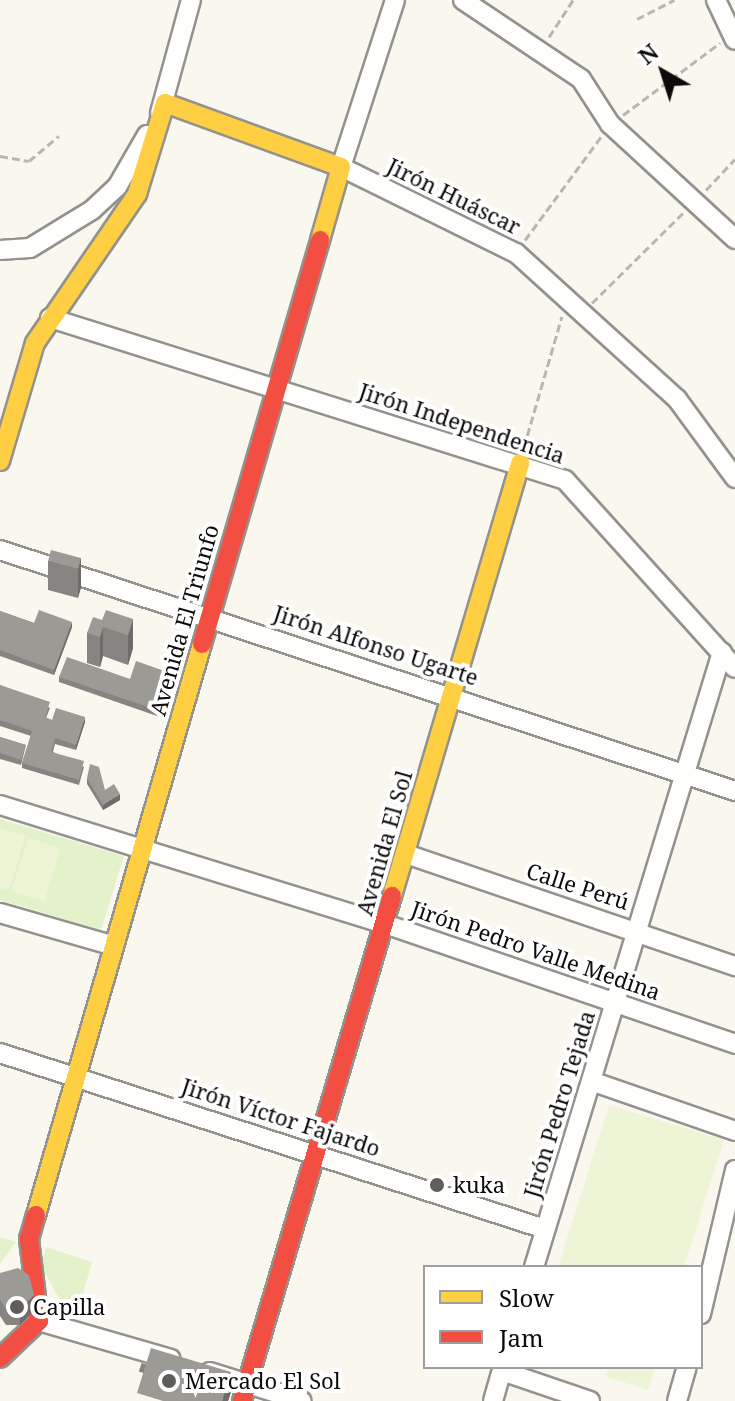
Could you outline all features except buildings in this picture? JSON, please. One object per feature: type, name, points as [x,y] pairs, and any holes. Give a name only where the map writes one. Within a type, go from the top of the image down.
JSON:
[{"type":"street","points":[[0,461],[50,318],[137,194],[165,103],[191,0]]},
{"type":"street","name":"Avenida El Triunfo","points":[[39,1321],[19,1262],[78,1076],[341,167],[395,0]]},
{"type":"street","points":[[463,0],[543,47],[581,79],[610,124],[735,239]]},
{"type":"street","points":[[716,0],[733,38]]},
{"type":"street","points":[[0,250],[30,248],[101,203],[117,187],[165,103]]},
{"type":"street","name":"Jirón Huáscar","points":[[165,103],[341,167],[516,253],[677,399],[735,478]]},
{"type":"street","name":"Jirón Independencia","points":[[50,318],[520,463],[565,480],[735,668]]},
{"type":"street","name":"Avenida El Sol","points":[[245,1392],[319,1155],[520,463]]},
{"type":"street","name":"Jirón Alfonso Ugarte","points":[[0,550],[684,770],[735,791]]},
{"type":"street","points":[[684,770],[722,652]]},
{"type":"street","name":"Jirón Pedro Tejada","points":[[535,1265],[684,770]]},
{"type":"street","name":"Jirón Pedro Valle Medina","points":[[0,805],[385,924],[615,1000],[735,1044]]},
{"type":"street","name":"Calle Perú","points":[[406,854],[637,930],[735,966]]},
{"type":"street","points":[[0,913],[114,946]]},
{"type":"street","name":"Jirón Víctor Fajardo","points":[[0,1053],[545,1229]]},
{"type":"street","points":[[591,1081],[735,1131]]},
{"type":"street","points":[[703,1306],[735,1170]]},
{"type":"street","points":[[0,1358],[39,1321],[245,1392],[302,1401]]},
{"type":"street","points":[[493,1401],[502,1369],[590,1401]]},
{"type":"street","points":[[677,1401],[686,1369]]},
{"type":"path","points":[[543,47],[573,0]]},
{"type":"path","points":[[637,19],[674,0]]},
{"type":"path","points":[[516,253],[610,124],[733,38]]},
{"type":"path","points":[[0,156],[29,161],[59,136]]},
{"type":"path","points":[[584,312],[735,159]]},
{"type":"path","points":[[520,463],[568,297]]},
{"type":"green space","points":[[0,819],[124,856],[101,930],[0,900]]},
{"type":"green space","points":[[0,828],[25,836],[9,890],[0,888]]},
{"type":"green space","points":[[28,838],[61,848],[44,901],[12,892]]},
{"type":"green space","points":[[609,1105],[724,1140],[685,1265],[559,1265]]},
{"type":"green space","points":[[0,1237],[16,1242],[0,1264]]},
{"type":"green space","points":[[46,1247],[92,1262],[78,1312],[65,1309],[41,1266]]},
{"type":"green space","points":[[608,1369],[654,1369],[648,1390],[606,1377]]},
{"type":"traffic: slow","points":[[0,461],[35,343],[137,194],[165,103],[341,167],[320,240]]},
{"type":"traffic: slow","points":[[392,896],[520,463]]},
{"type":"traffic: slow","points":[[36,1215],[202,644]]},
{"type":"traffic: jam","points":[[202,644],[320,240]]},
{"type":"traffic: jam","points":[[242,1401],[392,896]]},
{"type":"traffic: jam","points":[[0,1358],[39,1321],[29,1239],[36,1215]]},
{"type":"place","name":"kuka","points":[[437,1185]]},
{"type":"place","name":"Capilla","points":[[17,1307]]},
{"type":"place","name":"Mercado El Sol","points":[[169,1381]]}]
